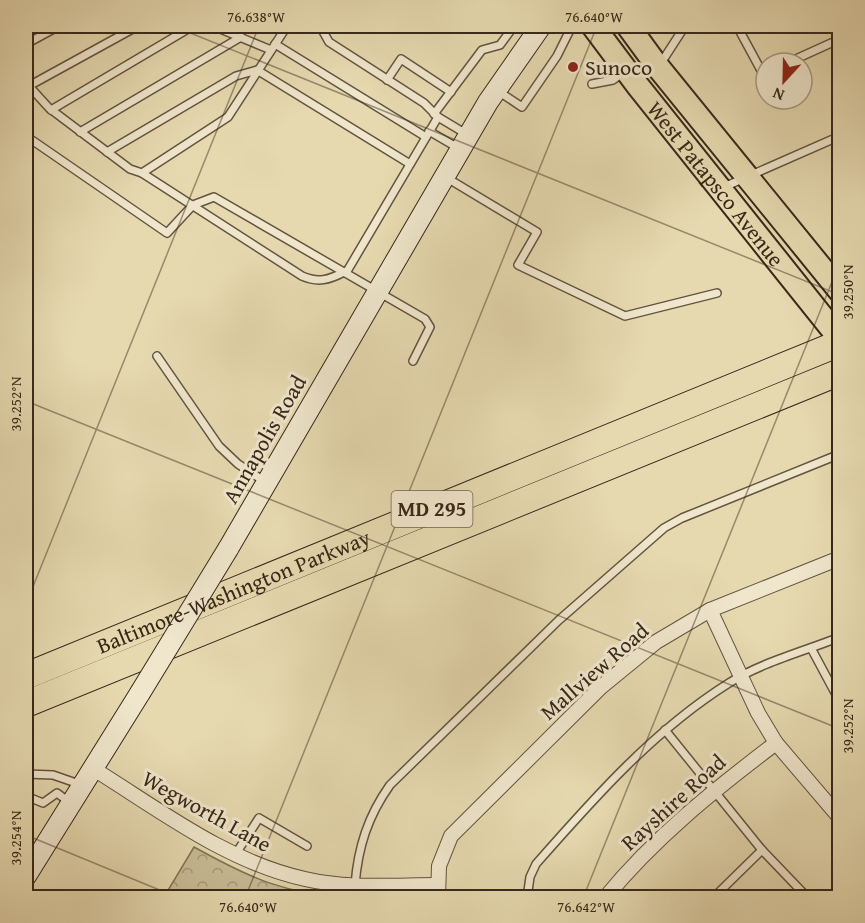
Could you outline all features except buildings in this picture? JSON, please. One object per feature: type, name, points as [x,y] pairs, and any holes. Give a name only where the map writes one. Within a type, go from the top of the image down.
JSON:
[{"type":"highway","name":"Baltimore-Washington Parkway","points":[[26,676],[840,341]]},
{"type":"highway","name":"Baltimore-Washington Parkway","points":[[26,704],[840,372]]},
{"type":"main road","name":"Annapolis Road","points":[[26,876],[62,799],[82,785],[140,693],[228,549],[496,90],[541,26]]},
{"type":"main road","name":"West Patapsco Avenue","points":[[593,26],[840,341]]},
{"type":"main road","name":"West Patapsco Avenue","points":[[634,30],[658,67],[840,291]]},
{"type":"street","name":"Mallview Road","points":[[438,891],[444,851],[452,836],[629,663],[656,642],[710,610],[840,558]]},
{"type":"street","points":[[710,610],[741,677],[776,743],[840,818]]},
{"type":"street","name":"Rayshire Road","points":[[604,897],[654,843],[713,790],[776,743]]},
{"type":"street","name":"Wegworth Lane","points":[[92,768],[235,855],[262,867],[307,880],[438,891]]},
{"type":"lane","points":[[26,44],[59,26]]},
{"type":"lane","points":[[138,26],[27,87],[51,110],[135,172],[142,173],[312,281],[324,281],[345,273],[451,92],[482,50],[500,45],[514,26]]},
{"type":"lane","points":[[51,110],[193,26]]},
{"type":"lane","points":[[213,26],[224,27],[241,37],[273,47],[428,134],[465,143]]},
{"type":"lane","points":[[142,173],[228,117],[287,26]]},
{"type":"lane","points":[[320,26],[329,42],[424,103],[465,143]]},
{"type":"lane","points":[[496,90],[522,106],[557,56],[570,30],[576,26]]},
{"type":"lane","points":[[658,67],[684,26]]},
{"type":"lane","points":[[737,26],[754,57]]},
{"type":"lane","points":[[80,132],[241,37]]},
{"type":"lane","points":[[814,51],[840,39]]},
{"type":"lane","points":[[387,80],[401,59],[451,92]]},
{"type":"lane","points":[[107,152],[236,76],[257,70],[410,164]]},
{"type":"lane","points":[[592,84],[613,80],[626,70]]},
{"type":"lane","points":[[720,189],[746,175],[840,135]]},
{"type":"lane","points":[[26,136],[167,233],[193,205],[214,197],[425,319],[430,327],[413,361]]},
{"type":"lane","points":[[445,176],[537,232],[518,265],[626,316],[717,293]]},
{"type":"lane","points":[[158,356],[219,446],[238,464],[267,482]]},
{"type":"lane","points":[[355,885],[363,836],[378,802],[390,785],[559,620],[656,535],[682,518],[840,454]]},
{"type":"lane","points":[[528,897],[528,883],[536,864],[594,798],[666,730],[730,682],[840,637]]},
{"type":"lane","points":[[811,648],[840,702]]},
{"type":"lane","points":[[666,730],[762,850],[808,897]]},
{"type":"lane","points":[[26,774],[53,775],[82,785]]},
{"type":"lane","points":[[26,795],[43,803],[62,799]]},
{"type":"lane","points":[[235,855],[259,818],[306,846]]},
{"type":"lane","points":[[713,897],[762,850]]},
{"type":"green space","points":[[194,847],[233,868],[269,883],[307,893],[351,897],[164,897]]},
{"type":"green space","points":[[407,896],[425,897],[369,897]]},
{"type":"place","name":"Sunoco","points":[[573,67]]}]
